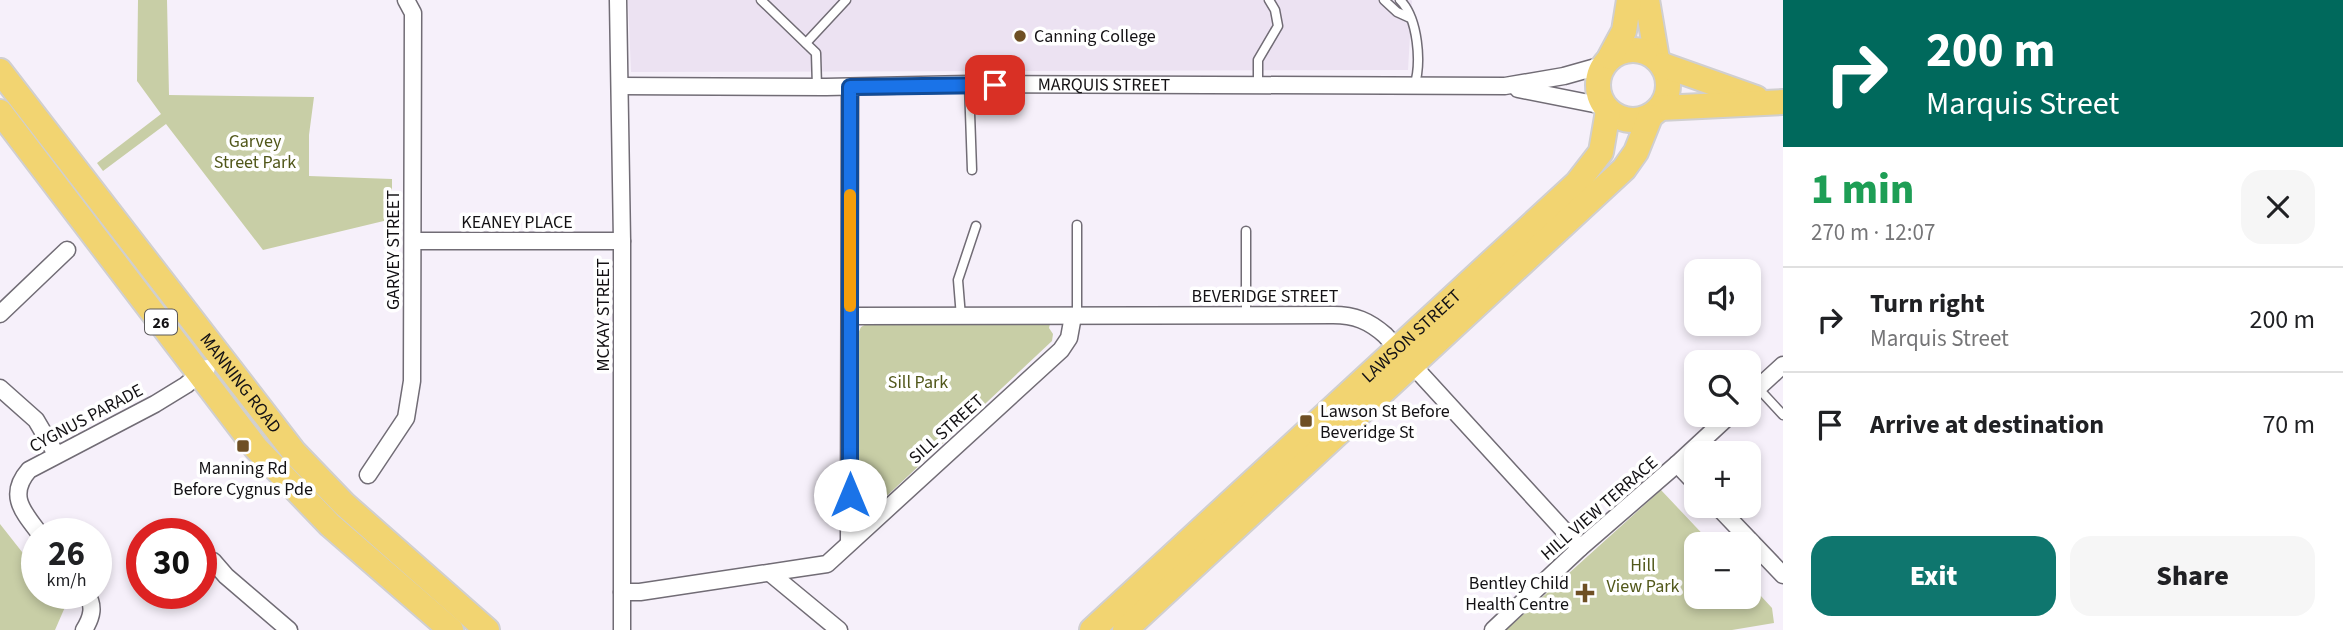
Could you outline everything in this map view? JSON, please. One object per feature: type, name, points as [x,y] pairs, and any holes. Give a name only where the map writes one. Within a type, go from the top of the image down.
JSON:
[{"type":"main road","points":[[1629,0],[1624,31],[1606,61],[1597,86],[1606,108],[1617,117],[1639,120],[1655,112],[1775,102]]},
{"type":"main road","points":[[1647,0],[1660,62],[1668,80],[1667,95],[1655,112]]},
{"type":"main road","points":[[1606,61],[1622,51],[1634,49],[1647,52],[1660,62],[1775,102]]},
{"type":"main road","name":"MANNING ROAD","points":[[0,71],[278,433],[344,504],[487,630]]},
{"type":"main road","name":"LAWSON STREET","points":[[1125,630],[1405,356],[1585,174],[1601,152],[1606,108]]},
{"type":"main road","name":"LAWSON STREET","points":[[1092,630],[1405,356],[1625,169],[1655,112]]},
{"type":"main road","name":"MANNING ROAD","points":[[0,113],[256,448],[304,501],[452,630]]},
{"type":"street","name":"MCKAY STREET","points":[[618,0],[622,240],[622,630]]},
{"type":"street","name":"GARVEY STREET","points":[[369,475],[406,418],[412,381],[410,6]]},
{"type":"street","name":"MARQUIS STREET","points":[[621,86],[1505,86],[1563,76],[1606,61]]},
{"type":"street","name":"MARQUIS STREET","points":[[1505,86],[1606,108]]},
{"type":"street","points":[[849,543],[850,87]]},
{"type":"street","name":"KEANEY PLACE","points":[[413,242],[622,240]]},
{"type":"street","points":[[0,314],[67,250]]},
{"type":"street","name":"BEVERIDGE STREET","points":[[850,316],[1349,315],[1376,326],[1580,548]]},
{"type":"street","name":"SILL STREET","points":[[622,592],[640,592],[827,564],[1061,350],[1069,338],[1075,316]]},
{"type":"street","name":"CYGNUS PARADE","points":[[28,518],[21,508],[17,490],[29,470],[146,410],[186,385],[220,358]]},
{"type":"street","points":[[1761,386],[1783,365]]},
{"type":"street","points":[[0,388],[36,420],[56,454]]},
{"type":"street","name":"HILL VIEW TERRACE","points":[[1493,630],[1580,548],[1717,427]]},
{"type":"street","points":[[1677,464],[1684,471]]},
{"type":"street","points":[[1728,518],[1783,575]]},
{"type":"street","points":[[217,566],[289,630]]},
{"type":"street","points":[[770,573],[839,630]]},
{"type":"street","points":[[85,630],[92,609]]},
{"type":"lane","points":[[761,0],[816,53],[817,87]]},
{"type":"lane","points":[[806,43],[846,0]]},
{"type":"lane","points":[[1258,87],[1258,60],[1278,26],[1275,10],[1269,0]]},
{"type":"lane","points":[[1384,0],[1397,12],[1408,17]]},
{"type":"lane","points":[[1400,0],[1415,26],[1417,80],[1414,87]]},
{"type":"lane","points":[[969,84],[972,170]]},
{"type":"lane","points":[[1075,316],[1077,225]]},
{"type":"lane","points":[[961,317],[958,280],[976,226]]},
{"type":"lane","points":[[1245,231],[1246,316]]},
{"type":"lane","points":[[1761,399],[1783,415]]},
{"type":"shaded area","name":"Canning College","points":[[628,0],[1412,1],[1408,70],[631,72]]},
{"type":"green space","name":"Garvey Street Park","points":[[138,0],[167,0],[169,95],[314,97],[309,135],[309,176],[392,179],[392,219],[263,250],[166,124],[103,171],[97,163],[161,114],[137,81]]},
{"type":"green space","name":"Sill Park","points":[[872,321],[1045,322],[1050,324],[1049,328],[1053,334],[1052,341],[876,506],[860,505],[857,497],[856,338],[861,327]]},
{"type":"green space","name":"Hill View Park","points":[[1661,490],[1684,514],[1684,518],[1687,518],[1701,532],[1684,532],[1684,609],[1761,609],[1761,596],[1772,608],[1774,623],[1732,630],[1506,630]]},
{"type":"green space","points":[[0,524],[21,551],[21,609],[64,609],[55,630],[0,630]]},
{"type":"slow traffic","points":[[850,195],[850,306]]},
{"type":"place","name":"Canning College","points":[[1020,36]]},
{"type":"place","name":"Lawson St Before Beveridge St","points":[[1306,421]]},
{"type":"place","name":"Manning Rd Before Cygnus Pde","points":[[243,446]]},
{"type":"place","name":"Bentley Child Health Centre","points":[[1585,593]]},
{"type":"route","points":[[850,495],[850,87],[995,85]]}]
